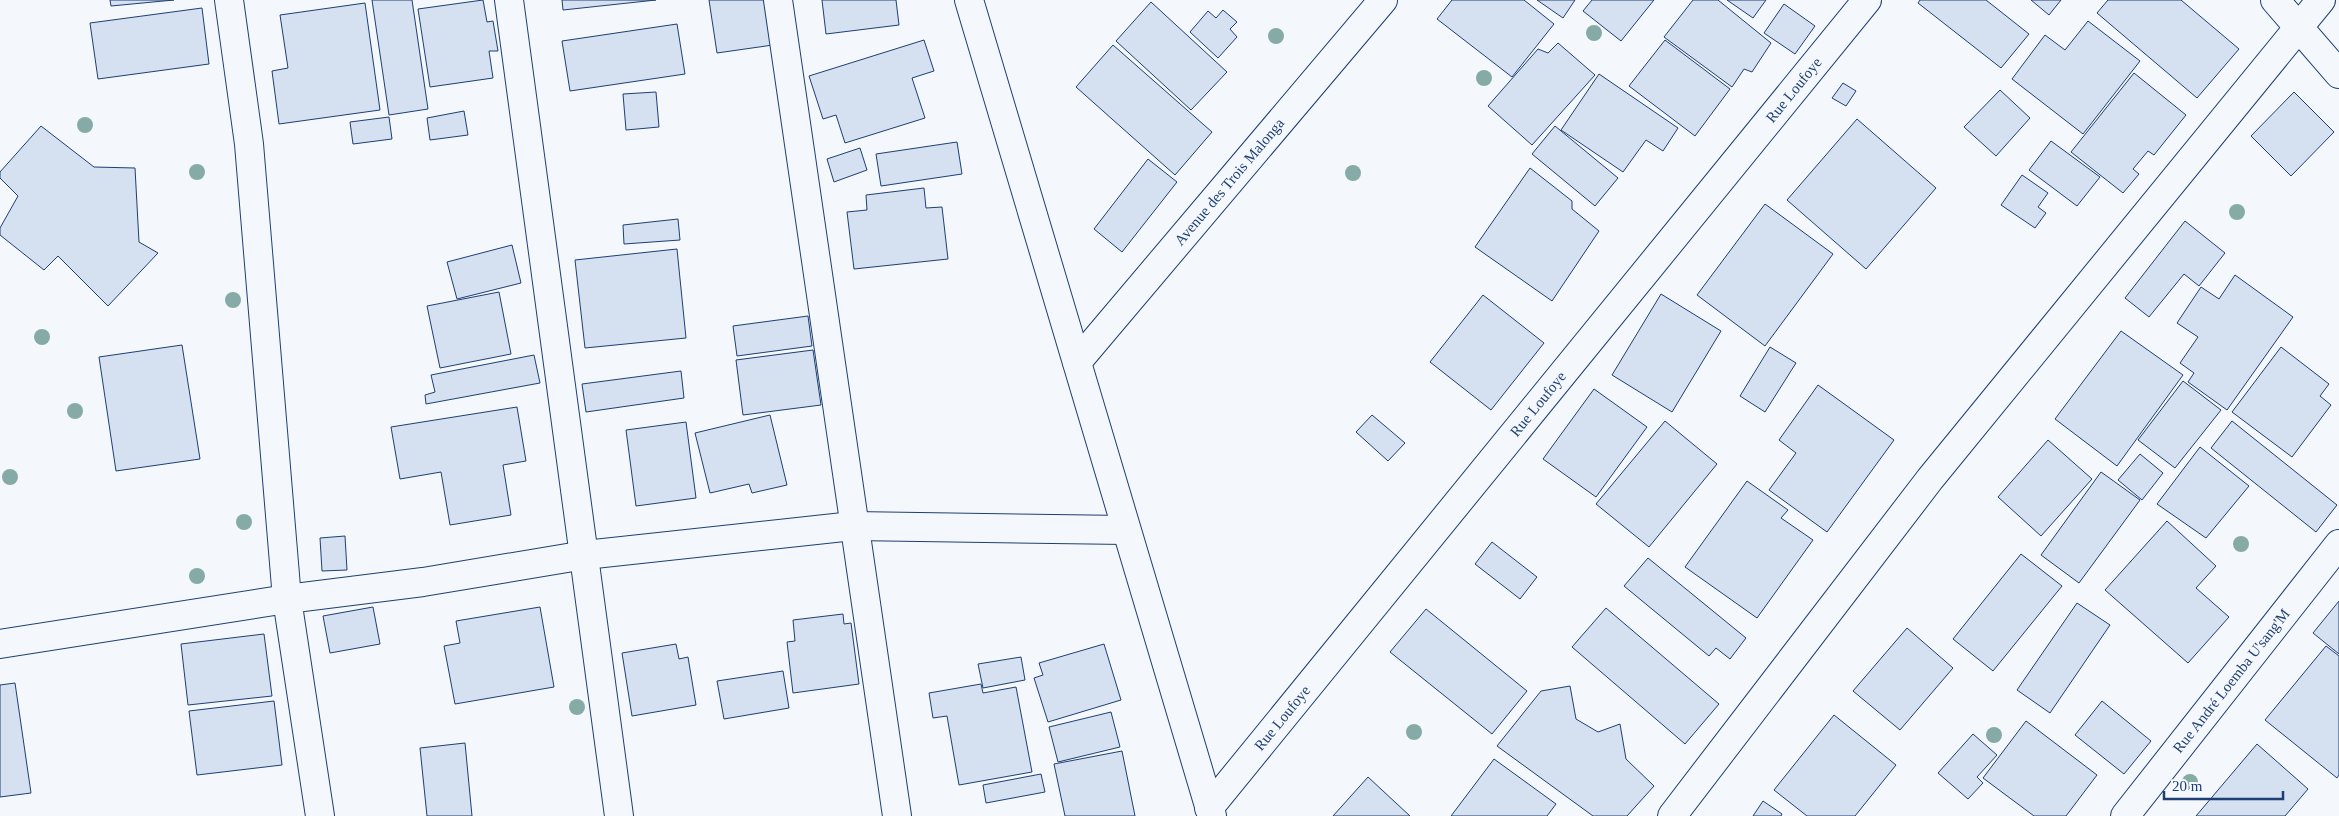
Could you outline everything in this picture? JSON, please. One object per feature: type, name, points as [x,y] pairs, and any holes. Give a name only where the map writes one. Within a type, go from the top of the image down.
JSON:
[{"type":"street","points":[[229,0],[249,144],[287,598],[320,816]]},
{"type":"street","points":[[509,0],[586,555],[619,816]]},
{"type":"street","points":[[778,0],[853,526],[897,816]]},
{"type":"street","points":[[969,0],[1211,812]]},
{"type":"street","name":"Avenue des Trois Malonga","points":[[1076,362],[1383,0]]},
{"type":"street","name":"Rue Loufoye","points":[[1211,812],[1867,0]]},
{"type":"street","points":[[2275,0],[2339,74]]},
{"type":"street","points":[[1672,816],[1930,479],[2321,0]]},
{"type":"street","points":[[0,644],[287,598],[423,582],[586,555],[853,526],[1126,530]]},
{"type":"street","name":"Rue André Loemba U'sang'M","points":[[2125,816],[2339,544]]},
{"type":"building","points":[[110,0],[174,0],[111,6]]},
{"type":"building","points":[[372,0],[412,0],[428,109],[389,115]]},
{"type":"building","points":[[483,0],[487,22],[493,21],[498,51],[489,51],[493,78],[430,87],[418,9]]},
{"type":"building","points":[[562,0],[656,0],[563,10]]},
{"type":"building","points":[[709,0],[773,0],[780,44],[717,53]]},
{"type":"building","points":[[822,0],[896,0],[899,25],[826,34]]},
{"type":"building","points":[[1452,0],[1524,0],[1554,24],[1512,77],[1437,19]]},
{"type":"building","points":[[1537,0],[1575,0],[1563,18]]},
{"type":"building","points":[[1592,0],[1654,0],[1621,41],[1583,11]]},
{"type":"building","points":[[1693,0],[1718,0],[1771,43],[1752,72],[1744,69],[1732,87],[1664,37]]},
{"type":"building","points":[[1727,0],[1766,0],[1753,18]]},
{"type":"building","points":[[1920,0],[1986,0],[2029,34],[2001,68],[1918,3]]},
{"type":"building","points":[[2031,0],[2061,0],[2049,15]]},
{"type":"building","points":[[2108,0],[2181,0],[2239,49],[2197,98],[2097,13]]},
{"type":"building","points":[[1151,2],[1227,72],[1191,110],[1116,41]]},
{"type":"building","points":[[365,3],[380,110],[279,124],[272,71],[288,68],[280,15]]},
{"type":"building","points":[[1784,4],[1815,26],[1795,54],[1764,33]]},
{"type":"building","points":[[202,8],[209,64],[98,79],[90,23]]},
{"type":"building","points":[[1223,10],[1237,22],[1230,29],[1237,37],[1218,58],[1190,32],[1208,11],[1216,18]]},
{"type":"building","points":[[2088,21],[2140,61],[2083,134],[2012,79],[2045,35],[2065,50]]},
{"type":"building","points":[[677,24],[685,74],[570,91],[562,41]]},
{"type":"building","points":[[924,40],[934,71],[912,78],[925,118],[845,143],[836,115],[823,119],[809,76]]},
{"type":"building","points":[[1665,40],[1730,89],[1695,136],[1629,86]]},
{"type":"building","points":[[1558,43],[1595,75],[1532,145],[1488,106],[1538,49],[1548,53]]},
{"type":"building","points":[[1113,45],[1212,132],[1175,175],[1076,87]]},
{"type":"building","points":[[2134,73],[2186,115],[2154,155],[2148,151],[2133,169],[2139,174],[2123,193],[2071,152]]},
{"type":"building","points":[[1599,74],[1678,128],[1663,151],[1646,140],[1623,172],[1561,130]]},
{"type":"building","points":[[1843,83],[1856,91],[1846,106],[1832,98]]},
{"type":"building","points":[[2000,90],[2030,118],[1996,156],[1964,127]]},
{"type":"building","points":[[656,92],[659,127],[626,130],[623,94]]},
{"type":"building","points":[[2294,92],[2334,132],[2291,176],[2251,136]]},
{"type":"building","points":[[464,111],[468,135],[430,140],[427,118]]},
{"type":"building","points":[[389,117],[392,139],[353,144],[350,122]]},
{"type":"building","points":[[1857,119],[1936,188],[1866,269],[1787,200]]},
{"type":"building","points":[[41,126],[94,167],[135,168],[139,242],[158,253],[108,306],[58,256],[44,270],[0,235],[0,228],[18,196],[0,178],[0,172]]},
{"type":"building","points":[[1555,126],[1618,178],[1595,206],[1532,154]]},
{"type":"building","points":[[2051,141],[2100,177],[2077,206],[2029,170]]},
{"type":"building","points":[[957,142],[962,174],[881,186],[876,154]]},
{"type":"building","points":[[860,148],[867,170],[834,182],[827,159]]},
{"type":"building","points":[[1148,159],[1177,182],[1122,252],[1094,229]]},
{"type":"building","points":[[1530,168],[1572,201],[1572,209],[1599,231],[1552,301],[1475,247]]},
{"type":"building","points":[[2022,175],[2048,193],[2038,207],[2046,213],[2035,228],[2001,205]]},
{"type":"building","points":[[924,188],[926,208],[942,207],[948,259],[854,269],[847,212],[867,210],[866,195]]},
{"type":"building","points":[[1765,204],[1833,254],[1765,346],[1697,295]]},
{"type":"building","points":[[678,219],[680,240],[624,244],[623,225]]},
{"type":"building","points":[[2185,221],[2225,253],[2199,286],[2184,274],[2149,317],[2125,298]]},
{"type":"building","points":[[512,245],[521,283],[457,299],[447,262]]},
{"type":"building","points":[[677,249],[686,338],[585,348],[575,260]]},
{"type":"building","points":[[2235,275],[2293,317],[2227,410],[2188,382],[2194,373],[2180,363],[2198,337],[2177,323],[2201,287],[2219,299]]},
{"type":"building","points":[[499,292],[511,354],[440,368],[427,306]]},
{"type":"building","points":[[1661,294],[1721,331],[1672,412],[1612,375]]},
{"type":"building","points":[[1483,295],[1544,343],[1491,410],[1430,362]]},
{"type":"building","points":[[808,316],[812,346],[737,356],[733,326]]},
{"type":"building","points":[[2121,331],[2183,375],[2117,466],[2055,419]]},
{"type":"building","points":[[182,345],[200,459],[116,471],[99,357]]},
{"type":"building","points":[[1770,347],[1796,363],[1765,412],[1740,396]]},
{"type":"building","points":[[2281,347],[2329,384],[2320,396],[2331,405],[2292,457],[2232,412]]},
{"type":"building","points":[[813,350],[821,405],[743,415],[736,360]]},
{"type":"building","points":[[534,355],[540,383],[426,404],[425,395],[435,392],[431,375]]},
{"type":"building","points":[[681,371],[684,398],[586,412],[582,384]]},
{"type":"building","points":[[2183,381],[2221,410],[2175,468],[2138,440]]},
{"type":"building","points":[[1818,385],[1894,440],[1827,532],[1769,490],[1796,453],[1779,440]]},
{"type":"building","points":[[1594,389],[1647,427],[1596,497],[1543,459]]},
{"type":"building","points":[[517,407],[526,461],[503,465],[511,515],[450,525],[441,472],[400,479],[391,427]]},
{"type":"building","points":[[770,415],[787,485],[752,493],[749,484],[710,493],[695,433]]},
{"type":"building","points":[[1372,415],[1405,443],[1388,461],[1356,432]]},
{"type":"building","points":[[1665,421],[1717,464],[1649,547],[1596,504]]},
{"type":"building","points":[[2232,421],[2337,505],[2316,532],[2211,448]]},
{"type":"building","points":[[686,422],[696,498],[636,506],[626,430]]},
{"type":"building","points":[[2048,440],[2092,479],[2041,536],[1998,497]]},
{"type":"building","points":[[2200,447],[2249,486],[2206,538],[2157,504]]},
{"type":"building","points":[[2140,454],[2163,473],[2142,500],[2118,480]]},
{"type":"building","points":[[2101,472],[2140,500],[2079,583],[2041,555]]},
{"type":"building","points":[[1747,481],[1788,510],[1781,518],[1813,540],[1757,618],[1685,567]]},
{"type":"building","points":[[2167,521],[2216,566],[2196,588],[2229,617],[2188,663],[2105,590]]},
{"type":"building","points":[[345,536],[347,570],[322,571],[320,538]]},
{"type":"building","points":[[1492,542],[1537,577],[1520,599],[1475,564]]},
{"type":"building","points":[[2021,554],[2062,586],[1993,671],[1953,639]]},
{"type":"building","points":[[1648,558],[1746,638],[1730,659],[1716,648],[1709,656],[1624,586]]},
{"type":"building","points":[[2339,601],[2339,654],[2313,633]]},
{"type":"building","points":[[2077,603],[2110,625],[2050,713],[2017,690]]},
{"type":"building","points":[[373,607],[380,644],[330,653],[323,616]]},
{"type":"building","points":[[540,607],[554,687],[455,704],[444,646],[460,643],[456,621]]},
{"type":"building","points":[[1606,608],[1719,704],[1685,744],[1572,647]]},
{"type":"building","points":[[1426,609],[1527,691],[1492,734],[1390,652]]},
{"type":"building","points":[[843,614],[844,624],[851,623],[859,684],[793,693],[787,642],[795,641],[793,620]]},
{"type":"building","points":[[1907,628],[1953,668],[1900,730],[1853,691]]},
{"type":"building","points":[[264,634],[272,696],[188,705],[181,644]]},
{"type":"building","points":[[676,644],[679,659],[688,657],[696,705],[632,716],[622,653]]},
{"type":"building","points":[[1104,644],[1121,700],[1048,722],[1034,678],[1043,675],[1039,663]]},
{"type":"building","points":[[2326,646],[2339,656],[2339,775],[2337,778],[2265,720]]},
{"type":"building","points":[[1021,657],[1025,680],[983,688],[978,664]]},
{"type":"building","points":[[783,671],[789,708],[724,719],[717,681]]},
{"type":"building","points":[[15,683],[31,793],[0,797],[0,685]]},
{"type":"building","points":[[981,684],[983,693],[1016,687],[1032,772],[959,785],[947,716],[933,718],[929,693]]},
{"type":"building","points":[[1570,686],[1576,719],[1598,732],[1620,724],[1626,759],[1654,786],[1627,816],[1593,816],[1497,746],[1541,691]]},
{"type":"building","points":[[274,701],[282,765],[197,775],[189,711]]},
{"type":"building","points":[[2102,701],[2151,741],[2124,774],[2075,735]]},
{"type":"building","points":[[1111,712],[1120,747],[1058,762],[1049,727]]},
{"type":"building","points":[[1834,715],[1896,765],[1855,816],[1807,816],[1774,790]]},
{"type":"building","points":[[2026,721],[2097,775],[2066,816],[2034,816],[1983,778]]},
{"type":"building","points":[[1973,734],[1997,755],[1977,777],[1983,783],[1968,799],[1938,773]]},
{"type":"building","points":[[465,743],[472,816],[427,816],[420,748]]},
{"type":"building","points":[[2257,744],[2308,789],[2285,816],[2196,816]]},
{"type":"building","points":[[1122,751],[1135,816],[1065,816],[1054,764]]},
{"type":"building","points":[[1494,759],[1556,804],[1547,816],[1451,816]]},
{"type":"building","points":[[1041,774],[1045,792],[986,803],[983,785]]},
{"type":"building","points":[[1368,777],[1410,816],[1333,816]]},
{"type":"building","points":[[1763,801],[1782,814],[1781,816],[1753,816]]}]
